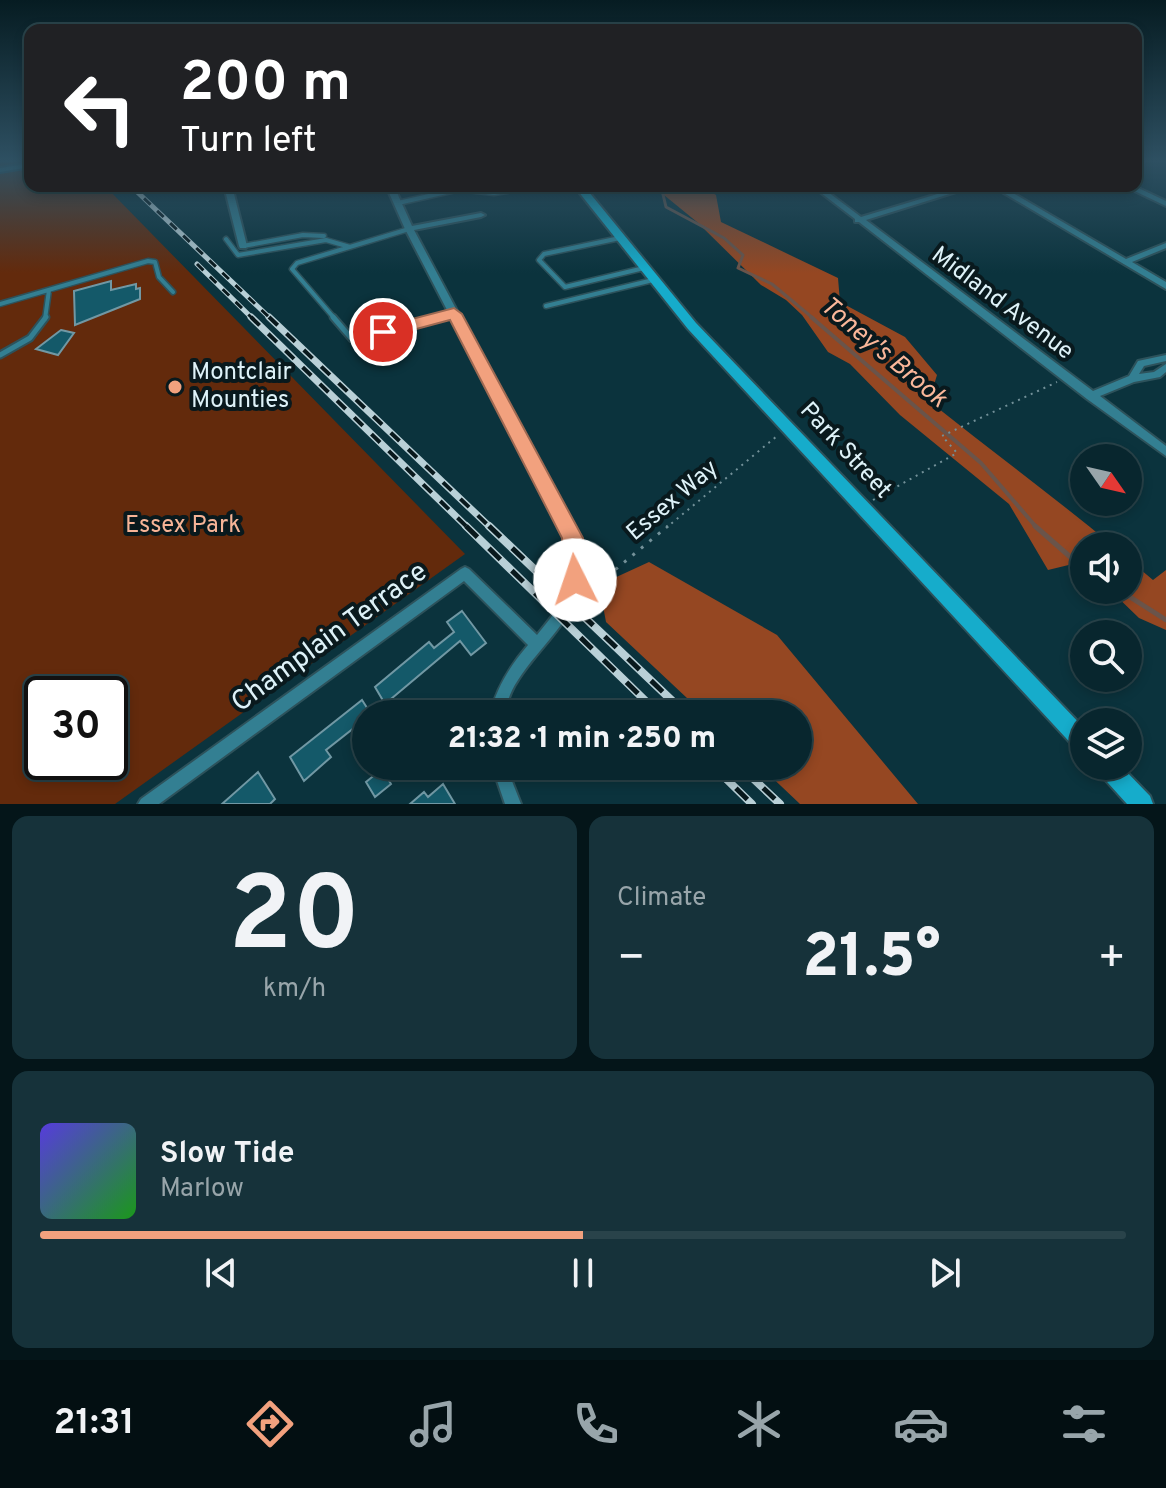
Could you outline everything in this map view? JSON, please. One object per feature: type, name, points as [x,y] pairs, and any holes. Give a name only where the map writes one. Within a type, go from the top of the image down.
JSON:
[{"type":"street","points":[[231,198],[243,246]]},
{"type":"street","points":[[395,198],[409,229],[572,538],[575,580],[559,617],[512,672],[502,700]]},
{"type":"street","name":"Park Street","points":[[588,198],[692,326],[1070,728]]},
{"type":"street","name":"Midland Avenue","points":[[830,198],[1166,452]]},
{"type":"street","points":[[858,220],[933,198]]},
{"type":"street","points":[[1016,198],[1166,286]]},
{"type":"street","points":[[409,229],[481,215]]},
{"type":"street","points":[[1125,262],[1166,245]]},
{"type":"street","points":[[1132,379],[1135,368],[1141,363],[1166,358]]},
{"type":"street","points":[[1091,396],[1132,379],[1157,375],[1166,367]]},
{"type":"street","name":"Champlain Terrace","points":[[146,804],[465,573],[536,643]]},
{"type":"street","points":[[504,780],[513,804]]},
{"type":"street","points":[[1119,780],[1142,804]]},
{"type":"lane","points":[[398,203],[420,198]]},
{"type":"lane","points":[[409,229],[297,263],[292,269],[349,337],[357,339],[454,314]]},
{"type":"lane","points":[[243,246],[303,235],[324,236]]},
{"type":"lane","points":[[620,238],[544,254],[539,260],[565,287],[649,274]]},
{"type":"lane","points":[[226,239],[238,255],[326,240],[351,247]]},
{"type":"lane","points":[[0,304],[148,261],[155,262],[159,277],[173,292]]},
{"type":"lane","points":[[546,306],[649,274]]},
{"type":"lane","points":[[0,355],[43,325],[50,315],[49,290]]},
{"type":"path","points":[[861,506],[957,453],[942,436],[1066,378]]},
{"type":"path","name":"Essex Way","points":[[575,580],[598,584],[786,427]]},
{"type":"green space","name":"Essex Park","points":[[0,198],[116,198],[465,554],[115,804],[0,804]]},
{"type":"shaded area","points":[[667,198],[716,198],[721,222],[838,278],[840,302],[905,337],[937,375],[929,401],[1068,509],[1070,516],[1077,516],[1096,532],[1070,532],[1070,565],[1048,570],[1009,504],[900,415],[850,364],[828,352],[802,315],[786,300],[761,285],[697,222]]},
{"type":"shaded area","points":[[649,562],[777,635],[918,804],[800,804],[775,780],[812,780],[812,700],[689,700],[606,622],[599,585]]},
{"type":"shaded area","points":[[1166,570],[1166,630],[1139,618],[1124,604],[1142,604],[1142,571],[1153,580]]},
{"type":"building","points":[[111,281],[111,290],[136,284],[136,289],[140,288],[140,299],[75,325],[74,291]]},
{"type":"building","points":[[61,330],[74,333],[58,355],[36,349]]},
{"type":"building","points":[[462,611],[486,643],[471,655],[460,641],[390,700],[383,700],[375,687],[429,642],[434,648],[454,632],[447,622]]},
{"type":"building","points":[[352,708],[352,730],[326,750],[331,757],[304,781],[290,757]]},
{"type":"building","points":[[258,772],[275,799],[270,804],[222,804]]},
{"type":"building","points":[[389,780],[391,784],[375,797],[366,782]]},
{"type":"building","points":[[443,784],[455,804],[410,804],[424,792],[428,797]]},
{"type":"waterway","name":"Toney's Brook","points":[[664,198],[666,207],[724,238],[743,255],[738,268],[772,284],[814,319]]},
{"type":"waterway","name":"Toney's Brook","points":[[811,317],[981,463],[1036,527]]},
{"type":"waterway","name":"Toney's Brook","points":[[1036,527],[1070,557]]},
{"type":"waterway","name":"Toney's Brook","points":[[1141,604],[1166,620]]},
{"type":"railway","points":[[143,198],[271,319]]},
{"type":"railway","points":[[197,264],[253,319]]},
{"type":"railway","points":[[251,317],[468,528]]},
{"type":"railway","points":[[269,317],[491,528]]},
{"type":"railway","points":[[466,526],[645,700]]},
{"type":"railway","points":[[489,526],[671,700]]},
{"type":"railway","points":[[727,780],[752,804]]},
{"type":"railway","points":[[755,780],[780,804]]},
{"type":"place","name":"Montclair Mounties","points":[[175,387]]},
{"type":"route","points":[[383,332],[454,314],[572,538],[575,580]]}]
